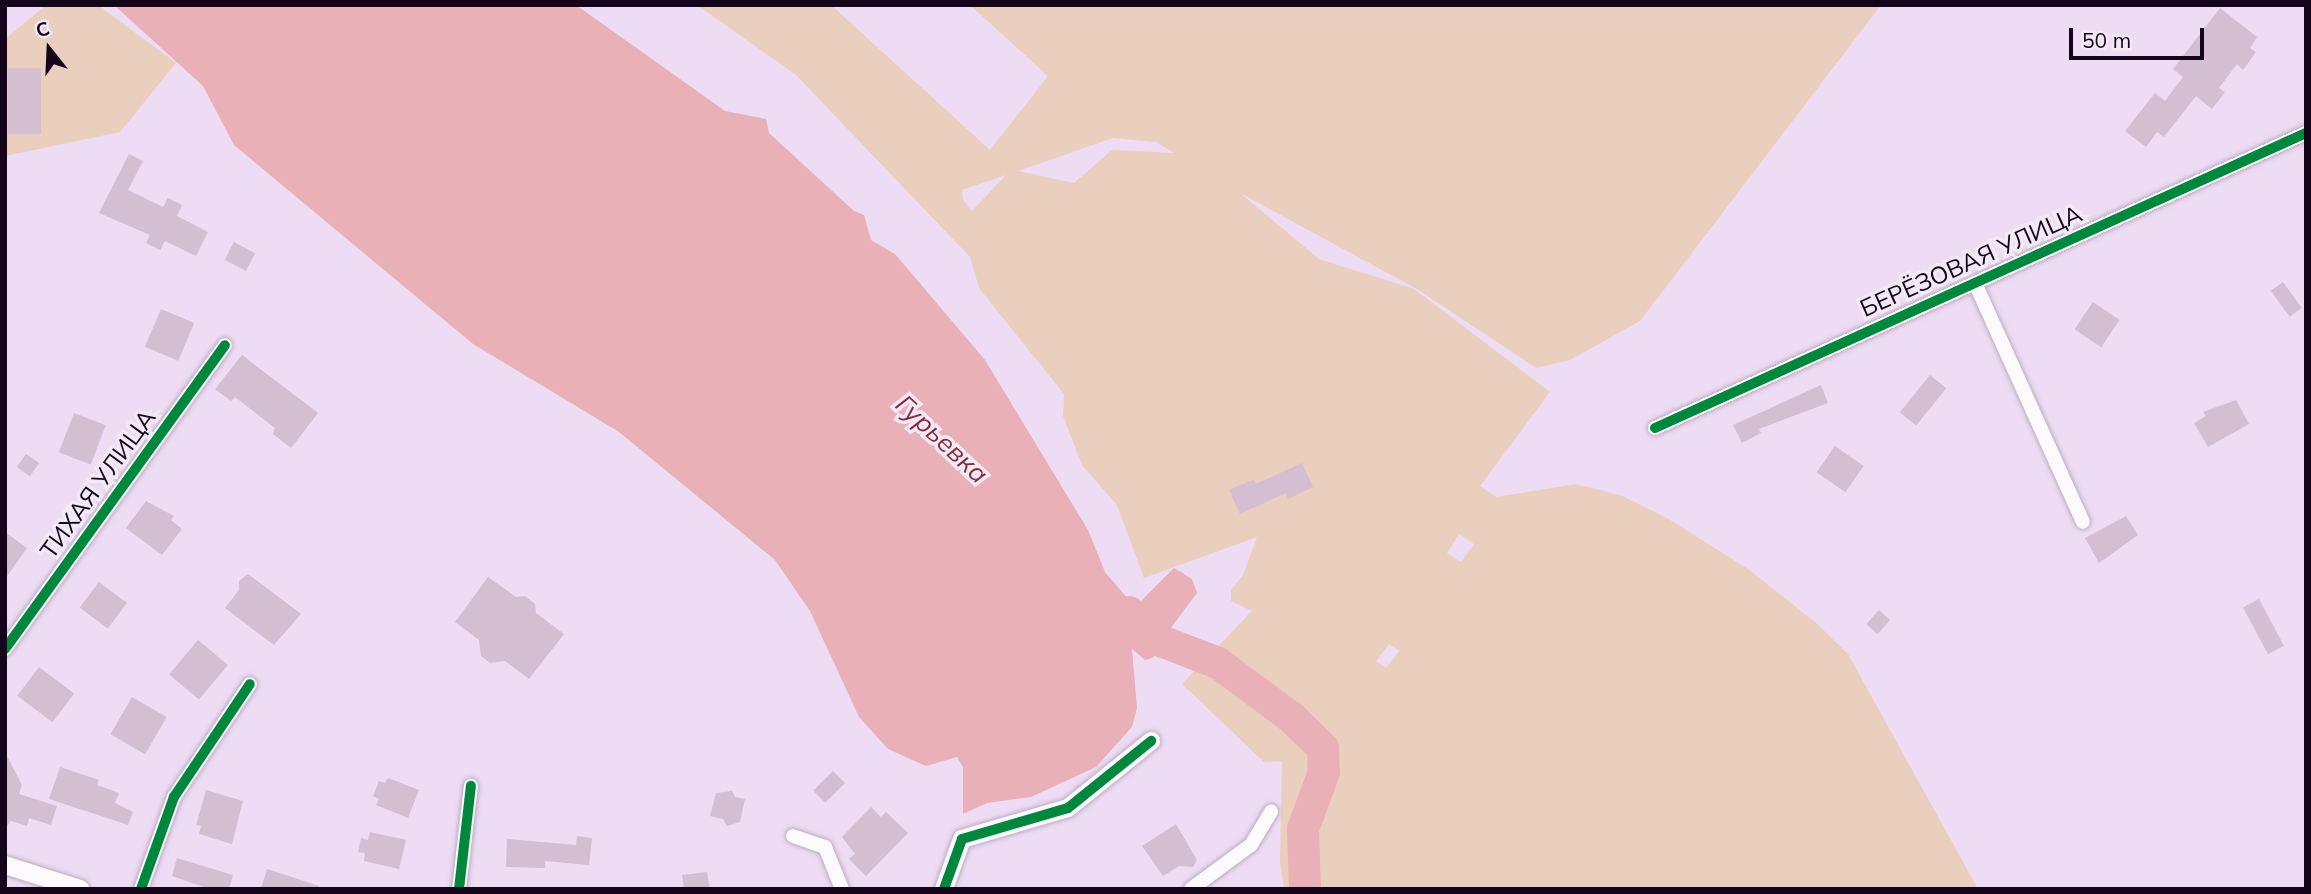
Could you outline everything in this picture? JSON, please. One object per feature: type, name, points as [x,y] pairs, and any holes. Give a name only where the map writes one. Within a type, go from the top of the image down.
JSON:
[{"type":"street","name":"БЕРЁЗОВАЯ УЛИЦА","points":[[1655,428],[2306,133]]},
{"type":"street","points":[[1975,283],[2083,522]]},
{"type":"street","name":"ТИХАЯ УЛИЦА","points":[[5,649],[225,345]]},
{"type":"street","points":[[141,889],[174,797],[250,684]]},
{"type":"street","points":[[944,889],[962,839],[1068,808],[1151,741]]},
{"type":"street","points":[[459,889],[471,786]]},
{"type":"street","points":[[1191,889],[1251,845],[1271,812]]},
{"type":"street","points":[[793,836],[825,847],[842,889]]},
{"type":"street","points":[[5,865],[80,889]]},
{"type":"shaded area","points":[[46,5],[98,5],[176,63],[120,132],[5,156],[5,39]]},
{"type":"shaded area","points":[[697,5],[831,5],[990,150],[1048,76],[970,5],[1881,5],[1640,321],[1570,360],[1536,368],[1417,289],[1240,193],[1319,259],[1414,289],[1550,392],[1480,486],[1496,497],[1576,484],[1620,495],[1667,518],[1748,569],[1815,622],[1848,654],[1978,889],[1284,889],[1280,862],[1282,761],[1264,762],[1182,684],[1252,611],[1231,601],[1231,590],[1243,575],[1257,537],[1144,578],[1117,505],[1082,465],[1063,416],[1064,394],[979,288],[970,257],[796,75]],"holes":[[[1113,138],[1156,142],[1174,153],[1112,150],[1074,183],[1018,171]],[[1006,175],[972,211],[963,200],[962,190]],[[1459,534],[1474,544],[1461,562],[1447,553]],[[1389,644],[1399,651],[1386,668],[1376,661]]]},
{"type":"water","points":[[114,5],[576,5],[725,111],[766,119],[769,133],[854,211],[864,215],[871,240],[895,254],[985,360],[1088,530],[1105,572],[1135,607],[1174,568],[1192,579],[1197,593],[1161,641],[1154,657],[1145,660],[1132,649],[1137,708],[1132,727],[1096,767],[1031,797],[987,803],[963,814],[963,767],[957,757],[926,766],[888,749],[859,717],[810,611],[775,560],[619,432],[473,344],[234,145],[203,86]]},
{"type":"building","points":[[2220,8],[2257,37],[2250,48],[2256,52],[2243,70],[2237,64],[2219,88],[2225,92],[2212,109],[2196,96],[2164,137],[2157,132],[2146,147],[2125,131],[2155,93],[2165,101],[2183,77],[2173,69]]},
{"type":"building","points":[[8,68],[41,68],[41,134],[8,134]]},
{"type":"building","points":[[129,154],[143,161],[128,190],[163,207],[168,198],[182,205],[177,216],[208,232],[196,256],[165,241],[160,250],[146,243],[150,235],[99,213]]},
{"type":"building","points":[[234,242],[255,253],[246,271],[225,260]]},
{"type":"building","points":[[2283,282],[2302,308],[2290,317],[2271,291]]},
{"type":"building","points":[[2093,302],[2120,320],[2101,347],[2075,329]]},
{"type":"building","points":[[161,309],[194,323],[178,361],[145,347]]},
{"type":"building","points":[[242,355],[318,413],[291,448],[273,434],[275,428],[235,397],[231,401],[215,389]]},
{"type":"building","points":[[1930,375],[1946,388],[1916,426],[1900,412]]},
{"type":"building","points":[[1821,385],[1828,403],[1759,429],[1761,433],[1742,443],[1733,425]]},
{"type":"building","points":[[2236,400],[2249,424],[2208,447],[2194,423],[2206,416],[2203,412]]},
{"type":"building","points":[[74,413],[106,425],[91,464],[59,452]]},
{"type":"building","points":[[1835,446],[1864,466],[1845,492],[1817,472]]},
{"type":"building","points":[[26,454],[39,463],[30,476],[17,467]]},
{"type":"building","points":[[1302,463],[1313,487],[1288,499],[1286,493],[1240,514],[1229,490],[1254,479],[1256,484]]},
{"type":"building","points":[[146,501],[174,516],[171,520],[182,529],[162,555],[126,528]]},
{"type":"building","points":[[2126,516],[2138,535],[2099,563],[2085,538]]},
{"type":"building","points":[[5,532],[27,548],[5,579]]},
{"type":"building","points":[[248,574],[301,614],[274,645],[225,608],[239,590],[239,581]]},
{"type":"building","points":[[488,577],[516,597],[525,596],[535,604],[536,613],[564,634],[529,679],[505,661],[490,663],[481,656],[479,640],[455,622]]},
{"type":"building","points":[[99,582],[127,603],[108,629],[80,608]]},
{"type":"building","points":[[2259,599],[2284,646],[2268,654],[2243,607]]},
{"type":"building","points":[[1879,610],[1890,620],[1877,634],[1866,624]]},
{"type":"building","points":[[198,640],[228,665],[199,700],[169,674]]},
{"type":"building","points":[[39,667],[74,693],[52,722],[17,696]]},
{"type":"building","points":[[132,697],[167,717],[145,754],[110,734]]},
{"type":"building","points":[[5,752],[22,785],[19,794],[57,806],[51,825],[29,818],[27,826],[11,821],[5,828]]},
{"type":"building","points":[[60,767],[99,780],[97,785],[119,793],[115,803],[133,812],[128,825],[49,799]]},
{"type":"building","points":[[833,771],[845,783],[825,803],[813,791]]},
{"type":"building","points":[[388,778],[419,790],[408,818],[376,805],[379,799],[373,796],[379,781],[385,783]]},
{"type":"building","points":[[206,790],[243,801],[232,844],[199,834],[201,826],[196,825]]},
{"type":"building","points":[[732,791],[735,797],[745,799],[740,822],[727,826],[723,819],[710,816],[716,793]]},
{"type":"building","points":[[871,807],[881,817],[886,812],[908,833],[866,876],[849,859],[855,854],[842,837]]},
{"type":"building","points":[[1176,824],[1197,860],[1193,867],[1179,866],[1163,876],[1142,846]]},
{"type":"building","points":[[370,832],[406,840],[399,869],[364,861],[365,853],[358,852],[361,838],[368,840]]},
{"type":"building","points":[[577,836],[592,838],[589,865],[545,861],[545,868],[506,867],[507,839],[576,845]]},
{"type":"building","points":[[177,858],[233,875],[229,889],[210,889],[172,876]]},
{"type":"building","points":[[267,869],[319,886],[319,889],[261,889]]},
{"type":"building","points":[[707,872],[710,889],[684,889],[682,875]]},
{"type":"waterway","name":"Гурьевка","points":[[1129,612],[1161,641],[1218,663],[1292,718],[1323,748],[1324,772],[1303,829],[1305,889]]},
{"type":"cycle path","points":[[1655,428],[2306,133]]},
{"type":"cycle path","points":[[5,649],[225,345]]},
{"type":"cycle path","points":[[141,889],[174,797],[250,684]]},
{"type":"cycle path","points":[[944,889],[962,839],[1068,808],[1151,741]]},
{"type":"cycle path","points":[[459,889],[471,786]]}]
